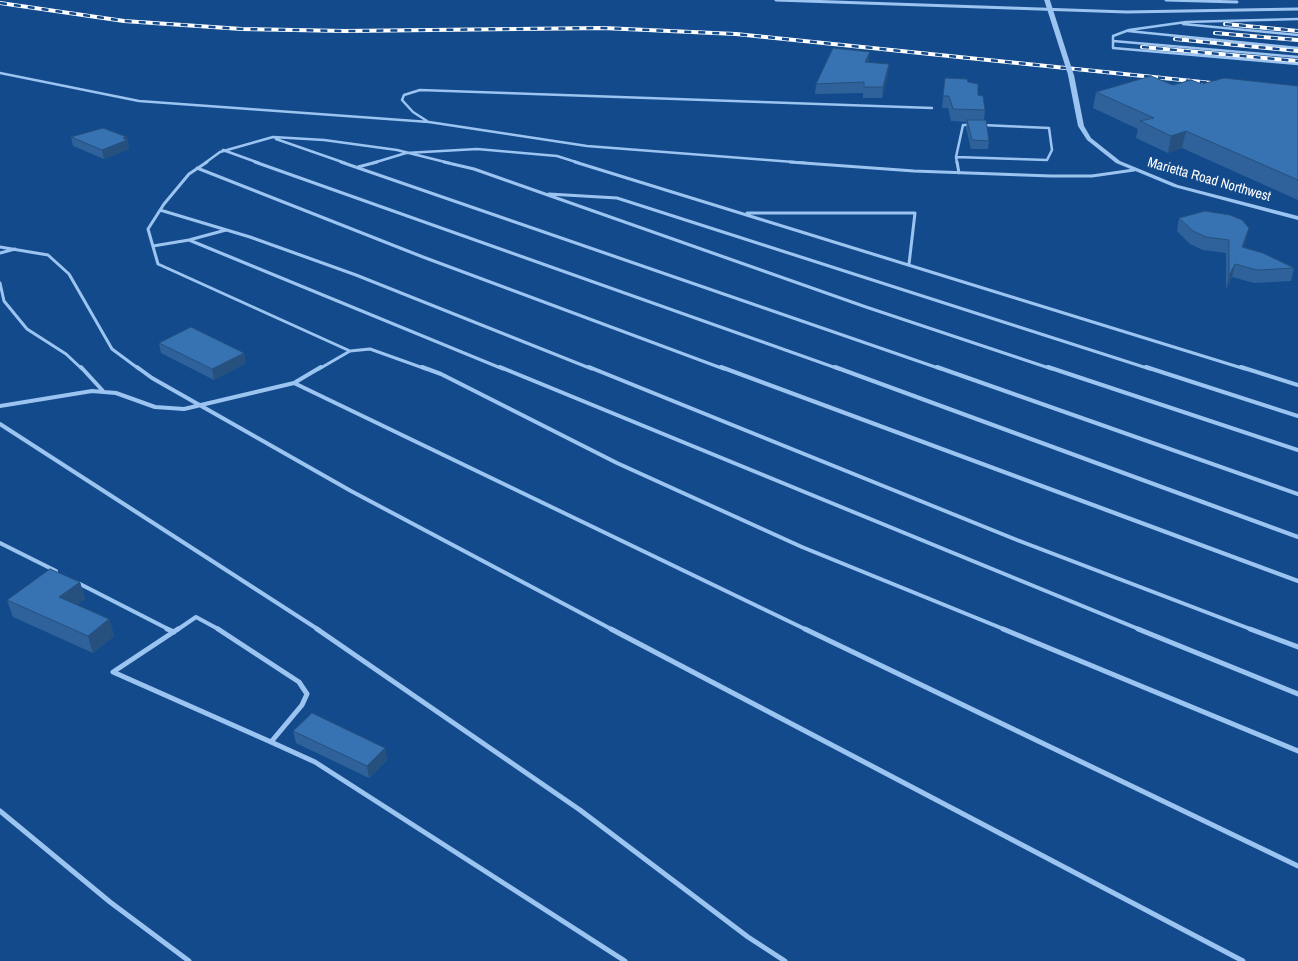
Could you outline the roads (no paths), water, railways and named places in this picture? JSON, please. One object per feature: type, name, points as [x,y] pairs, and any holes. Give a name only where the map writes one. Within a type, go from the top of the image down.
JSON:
[{"type":"street","points":[[776,0],[1126,12],[1298,9]]},
{"type":"street","name":"Marietta Road Northwest","points":[[1047,0],[1071,75],[1081,126],[1089,139],[1104,153],[1134,170],[1176,186],[1298,218]]},
{"type":"street","points":[[1166,0],[1237,2]]},
{"type":"lane","points":[[1298,20],[1174,23],[1126,31],[1113,36],[1113,48],[1298,64]]},
{"type":"lane","points":[[1174,23],[1298,35]]},
{"type":"lane","points":[[1126,31],[1298,48]]},
{"type":"lane","points":[[1113,41],[1298,58]]},
{"type":"lane","points":[[0,72],[139,101],[429,122],[517,137],[587,146],[892,170],[958,173],[1092,176],[1134,170]]},
{"type":"lane","points":[[429,122],[413,112],[402,100],[404,95],[420,90],[441,90],[932,108]]},
{"type":"lane","points":[[956,157],[1047,160],[1052,150],[1049,128],[963,125],[956,157],[958,173]]},
{"type":"lane","points":[[272,137],[1006,390],[1298,494]]},
{"type":"lane","points":[[350,351],[158,264],[148,229],[160,210],[190,174],[224,150],[272,137],[324,140],[406,153],[474,169],[866,307],[1298,450]]},
{"type":"lane","points":[[358,167],[406,153],[477,149],[557,156],[1298,385]]},
{"type":"lane","points":[[224,150],[820,361],[1298,537]]},
{"type":"lane","points":[[197,168],[442,264],[1298,581]]},
{"type":"lane","points":[[544,194],[617,198],[1298,416]]},
{"type":"lane","points":[[160,210],[226,230],[356,275],[795,449],[1017,540],[1298,647]]},
{"type":"lane","points":[[742,213],[915,213],[909,264]]},
{"type":"lane","points":[[153,246],[189,240],[226,230]]},
{"type":"lane","points":[[189,240],[1298,694]]},
{"type":"lane","points":[[1,246],[48,255],[69,274],[112,349],[152,378],[351,491],[994,832],[1243,961]]},
{"type":"lane","points":[[0,253],[15,249]]},
{"type":"lane","points":[[0,283],[4,301],[26,329],[66,354],[93,378],[103,391]]},
{"type":"lane","points":[[0,406],[77,392],[103,391],[168,409],[184,409],[294,383],[350,351],[370,349],[442,374],[618,463],[802,548],[1222,718],[1298,751]]},
{"type":"lane","points":[[294,383],[1298,866]]},
{"type":"lane","points":[[0,424],[273,599],[407,689],[580,810],[748,937],[785,961]]},
{"type":"lane","points":[[0,543],[61,574]]},
{"type":"lane","points":[[70,579],[174,632]]},
{"type":"lane","points":[[270,742],[307,694],[299,682],[268,660],[196,617],[113,672],[270,742],[315,762],[625,961]]},
{"type":"lane","points":[[0,811],[110,902],[189,961]]},
{"type":"railway","points":[[0,3],[124,21],[242,29],[345,31],[603,28],[736,34],[1221,84]]},
{"type":"railway","points":[[1225,24],[1298,31]]},
{"type":"railway","points":[[1215,33],[1298,40]]},
{"type":"railway","points":[[1175,39],[1298,51]]},
{"type":"railway","points":[[1142,47],[1298,61]]}]
